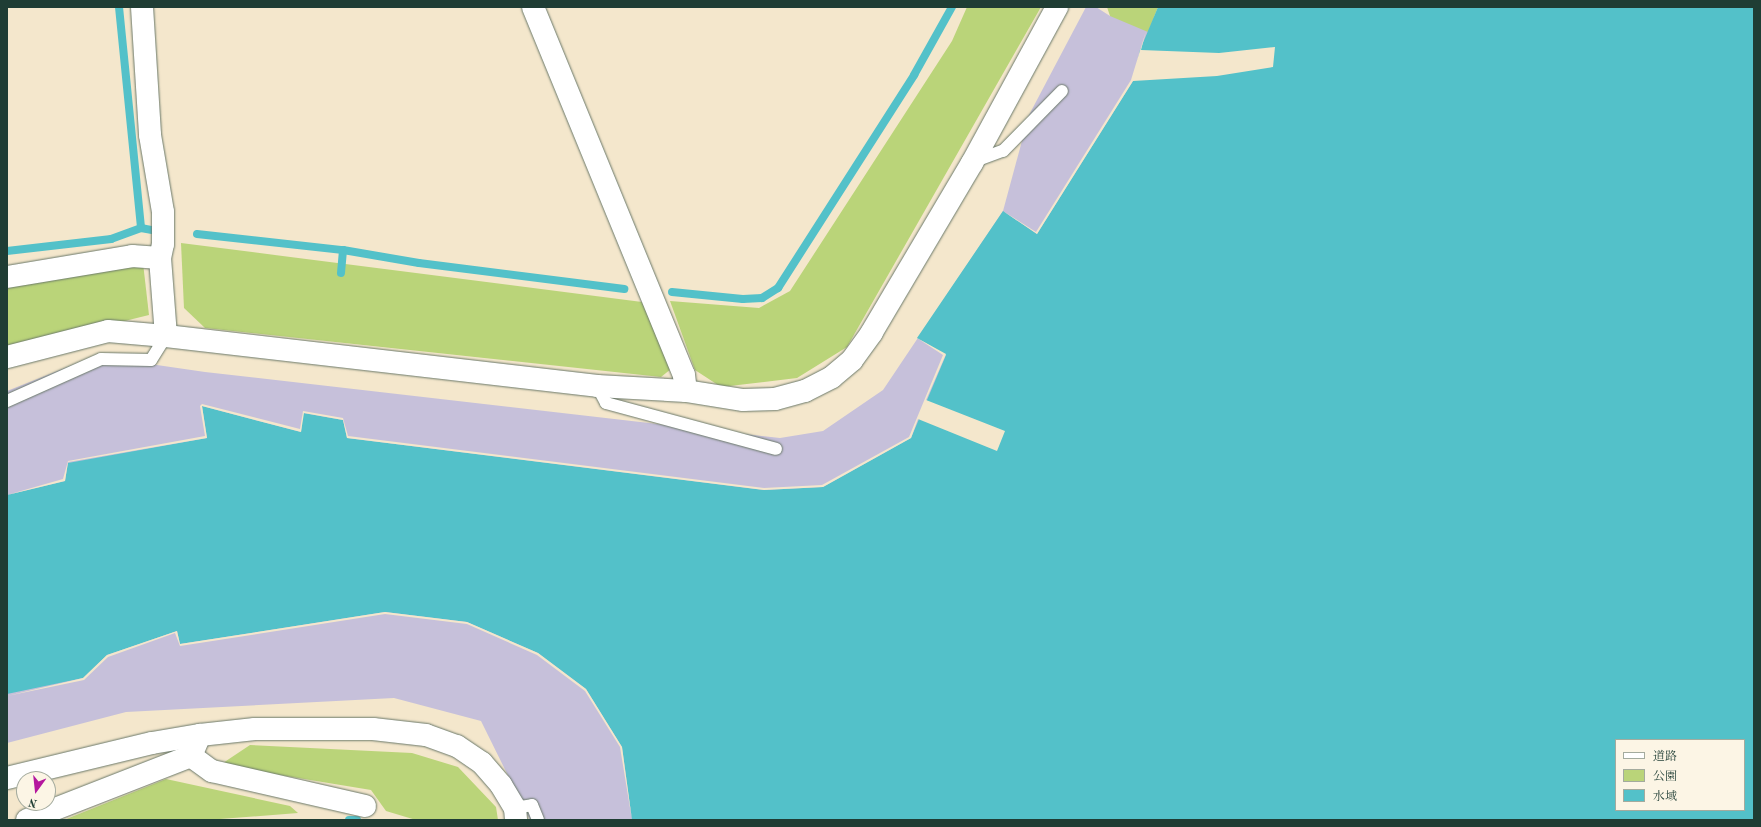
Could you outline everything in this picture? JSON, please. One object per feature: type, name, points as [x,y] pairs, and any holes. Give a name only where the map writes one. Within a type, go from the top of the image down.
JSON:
[{"type":"street","points":[[142,7],[150,135],[163,212],[164,244],[160,258],[166,336]]},
{"type":"street","points":[[533,7],[684,375],[686,391]]},
{"type":"street","points":[[7,357],[108,331],[166,336],[597,386],[686,391],[743,400],[775,399],[805,391],[832,377],[852,360],[872,332],[972,163],[1057,7]]},
{"type":"street","points":[[7,277],[132,256],[160,258]]},
{"type":"street","points":[[7,778],[152,743],[200,735],[255,729],[373,729],[426,735],[457,746],[482,763],[501,785],[515,814]]},
{"type":"street","points":[[27,820],[191,756],[200,735]]},
{"type":"street","points":[[191,756],[212,771],[365,806]]},
{"type":"lane","points":[[972,163],[1003,151],[1062,91]]},
{"type":"lane","points":[[7,401],[101,359],[151,360],[166,336]]},
{"type":"lane","points":[[597,386],[606,403],[776,449]]},
{"type":"lane","points":[[515,814],[532,805],[538,820]]},
{"type":"shaded area","points":[[1086,7],[1096,7],[1110,16],[1323,25],[731,820],[530,820],[481,721],[394,698],[126,712],[7,743],[7,391],[95,356],[205,372],[780,438],[823,431],[883,390],[1003,211],[1029,115]]},
{"type":"green space","points":[[967,7],[1041,7],[847,347],[797,378],[721,387],[695,370],[670,301],[759,308],[790,291],[952,41]]},
{"type":"green space","points":[[1107,7],[1158,7],[1148,32],[1110,16]]},
{"type":"green space","points":[[181,243],[642,302],[671,369],[661,377],[205,328],[184,308]]},
{"type":"green space","points":[[143,263],[149,315],[7,350],[7,287]]},
{"type":"green space","points":[[250,745],[412,753],[458,767],[496,807],[498,820],[416,820],[386,811],[371,790],[220,765]]},
{"type":"green space","points":[[166,779],[290,806],[298,813],[207,820],[64,820]]},
{"type":"water","points":[[1158,7],[1754,7],[1754,820],[632,820],[622,747],[586,689],[538,653],[467,622],[385,612],[180,644],[177,631],[107,655],[83,678],[7,694],[7,495],[65,481],[68,463],[207,438],[202,406],[301,432],[303,413],[343,420],[347,438],[764,490],[823,487],[911,438],[946,355],[917,338],[1003,211],[1037,234],[1133,81],[1140,50]]},
{"type":"pier","points":[[1146,31],[1141,50],[1219,53],[1275,47],[1273,67],[1217,76],[1133,81],[1037,234],[1003,211],[1036,232],[1131,80]]},
{"type":"pier","points":[[917,338],[946,354],[926,400],[1005,431],[997,451],[918,419],[911,438],[823,487],[764,490],[347,438],[343,420],[304,413],[301,432],[202,406],[207,438],[68,462],[65,481],[7,495],[63,479],[68,461],[205,436],[200,406],[202,404],[300,429],[303,411],[343,418],[348,436],[764,488],[822,485],[909,437],[943,355]]},
{"type":"pier","points":[[385,612],[467,622],[538,653],[586,689],[622,747],[632,820],[620,747],[585,691],[537,655],[467,624],[385,614],[180,646],[175,633],[108,657],[84,680],[7,696],[83,678],[107,655],[177,631],[180,644]]},
{"type":"waterway","points":[[119,7],[141,228],[151,230]]},
{"type":"waterway","points":[[672,292],[743,299],[762,298],[778,288],[914,75],[952,7]]},
{"type":"waterway","points":[[7,251],[111,239],[141,228]]},
{"type":"waterway","points":[[197,234],[343,250],[419,263],[624,289]]},
{"type":"waterway","points":[[341,273],[343,250]]},
{"type":"waterway","points":[[349,820],[357,820]]}]
